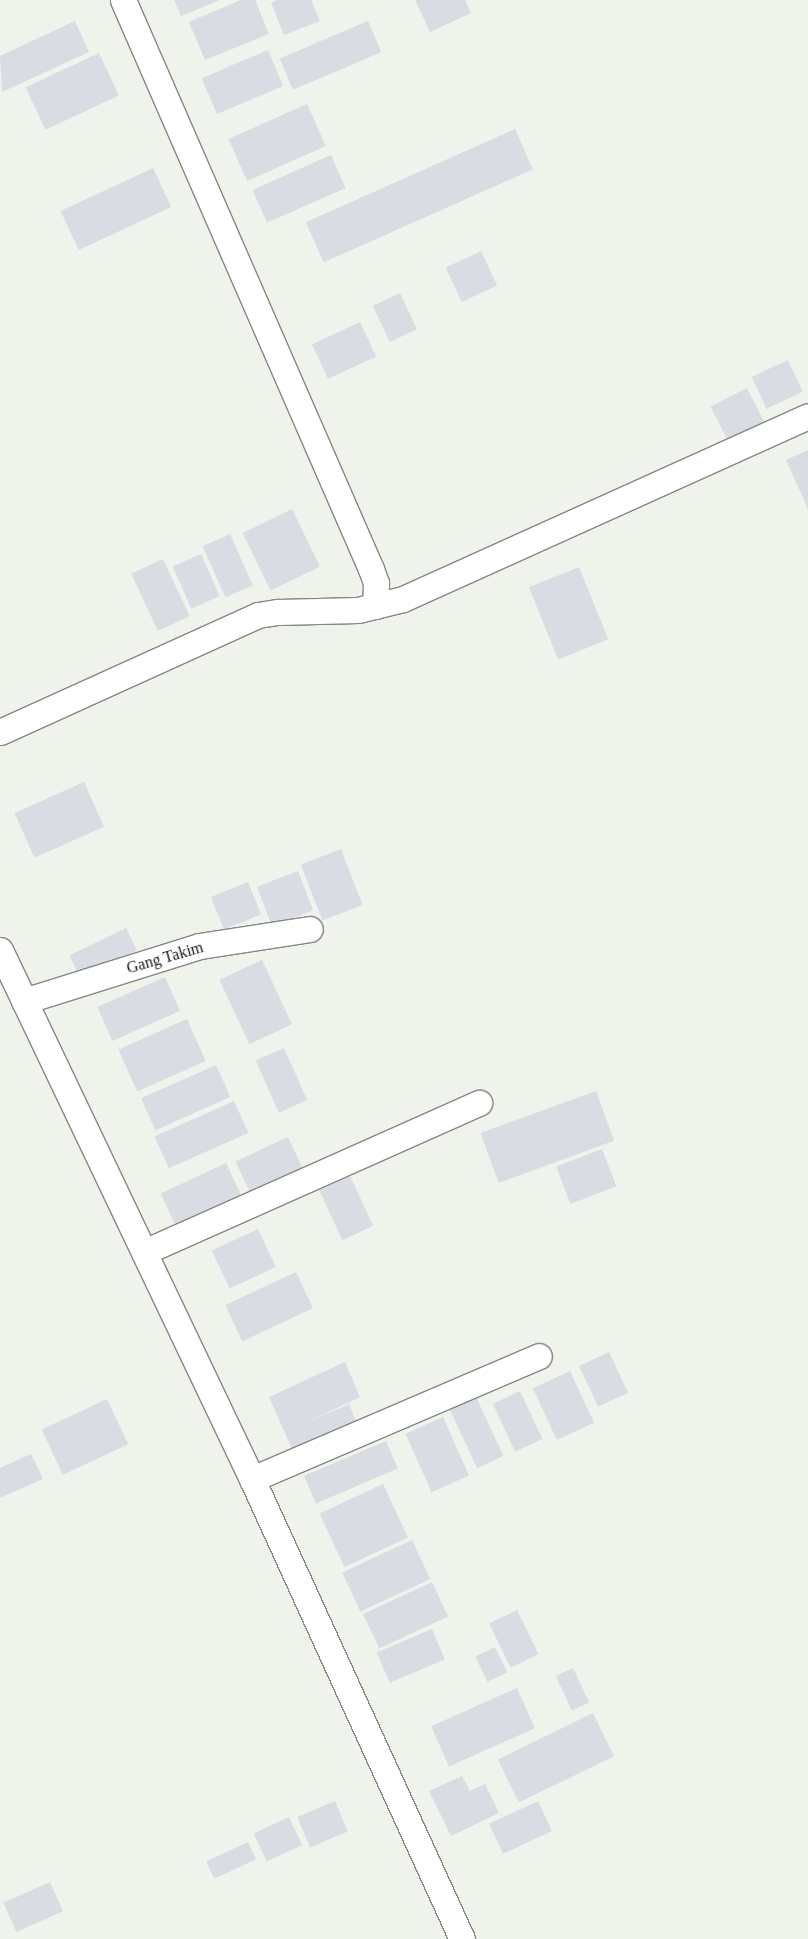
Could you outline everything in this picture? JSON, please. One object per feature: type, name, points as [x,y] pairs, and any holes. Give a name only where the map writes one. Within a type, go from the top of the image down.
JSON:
[{"type":"street","points":[[123,0],[372,569],[376,583],[375,606]]},
{"type":"street","points":[[0,732],[258,615],[375,606],[403,600],[808,416]]},
{"type":"street","name":"Gang Takim","points":[[24,1001],[200,946],[310,929]]},
{"type":"street","points":[[0,950],[252,1479],[462,1939]]},
{"type":"street","points":[[144,1252],[479,1103]]},
{"type":"street","points":[[252,1479],[539,1356]]},
{"type":"building","points":[[174,0],[220,0],[181,16]]},
{"type":"building","points":[[241,0],[255,0],[269,34],[205,60],[189,22]]},
{"type":"building","points":[[277,0],[311,0],[320,21],[284,35],[271,3]]},
{"type":"building","points":[[415,0],[465,0],[471,13],[430,32]]},
{"type":"building","points":[[75,21],[89,52],[2,92],[0,56]]},
{"type":"building","points":[[368,21],[381,52],[293,90],[280,59]]},
{"type":"building","points":[[268,50],[283,86],[217,114],[202,78]]},
{"type":"building","points":[[99,53],[119,96],[45,130],[26,87]]},
{"type":"building","points":[[307,104],[326,146],[247,181],[228,139]]},
{"type":"building","points":[[515,129],[533,169],[324,262],[306,222]]},
{"type":"building","points":[[331,155],[346,188],[267,223],[252,190]]},
{"type":"building","points":[[153,168],[171,207],[79,250],[61,211]]},
{"type":"building","points":[[481,251],[497,285],[462,302],[446,267]]},
{"type":"building","points":[[400,293],[417,329],[390,342],[373,306]]},
{"type":"building","points":[[360,322],[376,356],[328,379],[312,344]]},
{"type":"building","points":[[788,360],[803,392],[767,409],[752,377]]},
{"type":"building","points":[[747,388],[767,428],[731,447],[710,407]]},
{"type":"building","points":[[808,450],[808,509],[786,460]]},
{"type":"building","points":[[292,509],[320,567],[271,591],[243,533]]},
{"type":"building","points":[[230,534],[253,585],[225,597],[203,546]]},
{"type":"building","points":[[201,554],[220,596],[191,609],[173,567]]},
{"type":"building","points":[[163,559],[190,616],[158,631],[131,574]]},
{"type":"building","points":[[579,567],[608,639],[558,660],[529,587]]},
{"type":"building","points":[[84,782],[104,827],[35,858],[15,813]]},
{"type":"building","points":[[341,849],[363,905],[322,920],[301,864]]},
{"type":"building","points":[[298,871],[313,910],[272,926],[257,887]]},
{"type":"building","points":[[248,882],[261,914],[224,929],[211,897]]},
{"type":"building","points":[[126,928],[137,950],[80,978],[69,956]]},
{"type":"building","points":[[262,960],[292,1024],[249,1044],[219,980]]},
{"type":"building","points":[[165,977],[180,1011],[112,1041],[97,1007]]},
{"type":"building","points":[[187,1019],[206,1061],[137,1092],[118,1050]]},
{"type":"building","points":[[284,1048],[307,1100],[279,1113],[256,1061]]},
{"type":"building","points":[[216,1065],[230,1097],[155,1130],[141,1098]]},
{"type":"building","points":[[596,1091],[614,1141],[499,1183],[480,1133]]},
{"type":"building","points":[[234,1101],[248,1133],[169,1168],[155,1136]]},
{"type":"building","points":[[288,1137],[305,1173],[252,1198],[235,1162]]},
{"type":"building","points":[[602,1149],[616,1186],[571,1204],[556,1167]]},
{"type":"building","points":[[226,1163],[244,1201],[178,1231],[161,1193]]},
{"type":"building","points":[[350,1176],[373,1226],[342,1240],[319,1190]]},
{"type":"building","points":[[258,1229],[276,1267],[230,1289],[212,1251]]},
{"type":"building","points":[[296,1272],[313,1308],[242,1341],[225,1305]]},
{"type":"building","points":[[609,1352],[628,1393],[598,1407],[579,1366]]},
{"type":"building","points":[[345,1362],[360,1397],[303,1424],[349,1404],[360,1431],[296,1458],[269,1397]]},
{"type":"building","points":[[570,1371],[594,1423],[557,1440],[533,1388]]},
{"type":"building","points":[[520,1391],[542,1439],[515,1452],[493,1404]]},
{"type":"building","points":[[476,1397],[503,1456],[477,1468],[450,1409]]},
{"type":"building","points":[[107,1399],[128,1444],[63,1475],[42,1429]]},
{"type":"building","points":[[443,1417],[469,1475],[432,1492],[406,1434]]},
{"type":"building","points":[[386,1441],[398,1469],[316,1503],[304,1476]]},
{"type":"building","points":[[31,1454],[43,1479],[0,1498],[0,1468]]},
{"type":"building","points":[[383,1484],[408,1537],[344,1567],[320,1514]]},
{"type":"building","points":[[412,1540],[430,1579],[360,1612],[342,1573]]},
{"type":"building","points":[[432,1582],[448,1616],[379,1649],[363,1614]]},
{"type":"building","points":[[517,1610],[538,1654],[511,1668],[489,1624]]},
{"type":"building","points":[[432,1629],[445,1659],[390,1683],[377,1652]]},
{"type":"building","points":[[495,1647],[507,1672],[488,1682],[475,1657]]},
{"type":"building","points":[[573,1668],[589,1702],[572,1710],[556,1676]]},
{"type":"building","points":[[517,1688],[535,1728],[449,1766],[431,1726]]},
{"type":"building","points":[[593,1713],[614,1756],[519,1803],[498,1759]]},
{"type":"building","points":[[462,1776],[470,1791],[485,1784],[499,1813],[451,1836],[429,1791]]},
{"type":"building","points":[[335,1801],[348,1831],[310,1847],[297,1817]]},
{"type":"building","points":[[538,1801],[552,1831],[503,1854],[489,1824]]},
{"type":"building","points":[[289,1817],[302,1845],[267,1862],[254,1833]]},
{"type":"building","points":[[248,1842],[256,1859],[214,1879],[206,1861]]},
{"type":"building","points":[[50,1882],[63,1911],[16,1932],[3,1903]]}]
